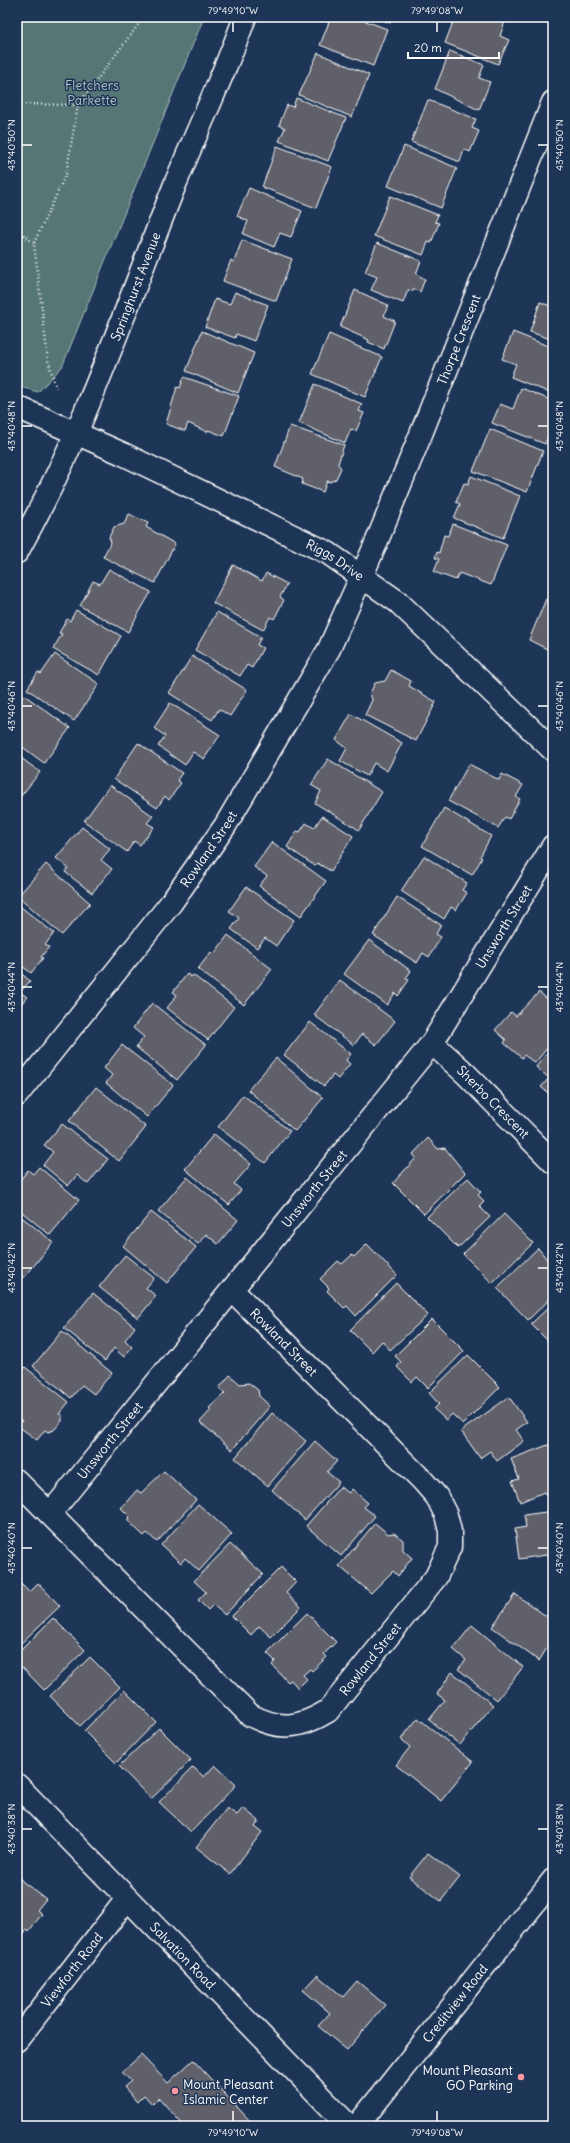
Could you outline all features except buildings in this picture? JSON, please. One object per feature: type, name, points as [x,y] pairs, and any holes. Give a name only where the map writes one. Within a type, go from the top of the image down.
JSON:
[{"type":"street","name":"Springhurst Avenue","points":[[17,552],[38,515],[75,432],[119,328],[175,185],[226,68],[245,17]]},
{"type":"street","name":"Thorpe Crescent","points":[[362,576],[421,434],[553,102]]},
{"type":"street","name":"Riggs Drive","points":[[17,407],[75,432],[328,552],[398,602],[553,750]]},
{"type":"street","name":"Rowland Street","points":[[17,1095],[171,903],[225,826],[329,649],[362,576]]},
{"type":"street","name":"Unsworth Street","points":[[50,1514],[432,1043],[553,846]]},
{"type":"street","name":"Sherbo Crescent","points":[[432,1043],[466,1073],[553,1162]]},
{"type":"street","name":"Rowland Street","points":[[17,1481],[250,1715],[263,1722],[275,1725],[297,1725],[317,1718],[328,1711],[436,1577],[450,1548],[450,1531],[446,1515],[437,1498],[423,1481],[232,1290]]},
{"type":"street","name":"Salvation Road","points":[[17,1785],[349,2126]]},
{"type":"street","name":"Creditview Road","points":[[357,2126],[553,1880]]},
{"type":"street","name":"Viewforth Road","points":[[17,2040],[127,1899]]},
{"type":"path","points":[[56,388],[48,360],[34,244],[66,174],[78,105],[144,17]]},
{"type":"path","points":[[17,104],[78,105]]},
{"type":"path","points":[[17,230],[34,244]]},
{"type":"green space","name":"Fletchers Parkette","points":[[17,17],[204,17],[62,367],[38,392],[17,386]]},
{"type":"place","name":"Mount Pleasant GO Parking","points":[[521,2077]]},
{"type":"place","name":"Mount Pleasant Islamic Center","points":[[175,2091]]}]
